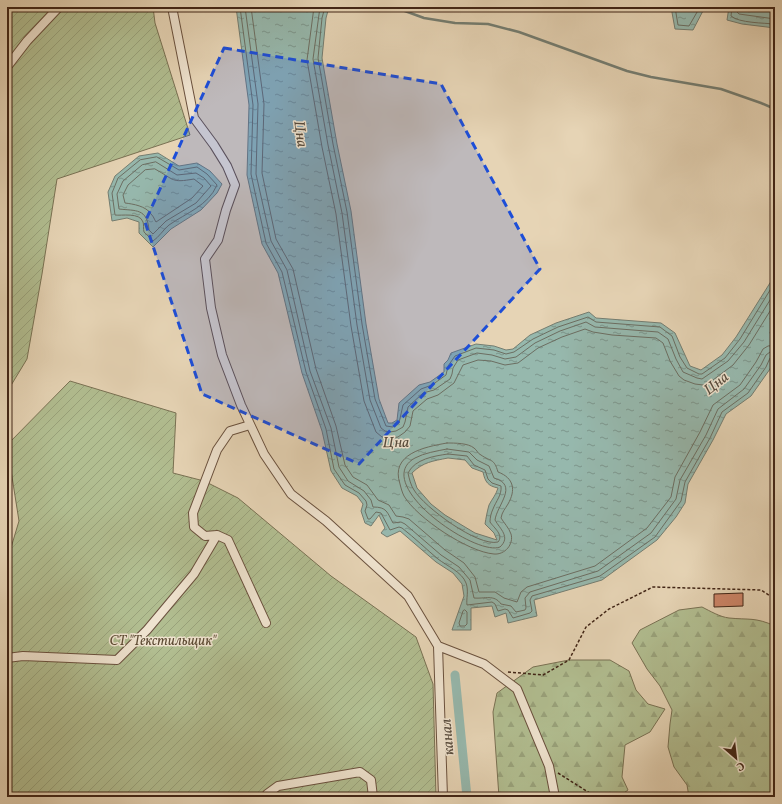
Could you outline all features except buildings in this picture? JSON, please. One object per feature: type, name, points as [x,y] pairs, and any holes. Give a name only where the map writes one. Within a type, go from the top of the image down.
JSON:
[{"type":"street","points":[[7,67],[27,41],[59,7]]},
{"type":"street","points":[[172,7],[194,118],[227,166],[235,185],[226,210],[218,240],[205,258],[211,308],[222,355],[241,405],[264,454],[291,494],[332,526],[408,596],[438,646],[443,797]]},
{"type":"street","points":[[250,425],[230,430],[217,450],[193,513],[194,527],[205,536],[217,535],[228,540],[266,623]]},
{"type":"street","points":[[7,658],[23,656],[117,660],[147,630],[194,574],[217,535]]},
{"type":"street","points":[[438,646],[484,664],[517,690],[549,766],[555,797]]},
{"type":"street","points":[[265,797],[266,794],[278,786],[360,772],[371,780],[373,797]]},
{"type":"path","points":[[507,672],[543,675],[569,660],[586,627],[609,609],[654,586],[761,590],[775,599]]},
{"type":"path","points":[[549,766],[567,780],[596,797]]},
{"type":"highlighted area","points":[[224,48],[441,84],[540,269],[359,464],[202,394],[145,222]]},
{"type":"green space","points":[[7,7],[153,7],[155,23],[190,135],[57,179],[27,359],[7,392]]},
{"type":"green space","name":"СТ \"Текстильщик\"","points":[[70,381],[176,413],[173,473],[204,481],[238,498],[331,576],[416,637],[433,684],[436,797],[7,797],[7,561],[19,521],[7,445]]},
{"type":"green space","points":[[702,607],[715,614],[729,618],[752,619],[775,626],[775,797],[689,797],[687,785],[674,767],[668,747],[672,710],[660,686],[647,669],[632,643],[640,630],[679,610]]},
{"type":"green space","points":[[569,660],[610,660],[629,671],[636,690],[648,704],[665,709],[650,732],[625,745],[622,777],[628,790],[621,795],[602,797],[499,797],[493,712],[497,693],[533,667]]},
{"type":"water","name":"Цна","points":[[236,7],[329,7],[326,18],[322,58],[337,144],[351,211],[366,324],[379,399],[388,423],[392,423],[397,420],[399,403],[419,385],[430,382],[444,372],[444,364],[448,360],[451,353],[476,344],[494,346],[506,350],[513,349],[530,335],[556,323],[589,312],[596,318],[661,323],[675,333],[690,366],[701,370],[722,355],[736,337],[775,275],[775,356],[770,369],[751,396],[726,414],[688,484],[685,503],[676,517],[657,540],[602,580],[534,600],[537,616],[508,623],[506,613],[495,617],[492,606],[471,608],[471,630],[452,630],[464,596],[462,584],[453,573],[436,562],[400,531],[387,537],[381,533],[385,528],[379,515],[371,526],[365,523],[361,511],[363,504],[357,496],[342,488],[331,471],[322,431],[302,373],[278,273],[262,244],[247,175],[249,105]],"holes":[[[448,458],[465,460],[472,468],[483,472],[489,485],[498,488],[489,505],[485,524],[494,533],[497,540],[475,533],[445,515],[431,504],[417,488],[412,473],[420,466],[428,462]]]},
{"type":"water","points":[[671,7],[705,7],[693,30],[675,29]]},
{"type":"water","points":[[729,7],[775,7],[775,28],[742,24],[727,20]]},
{"type":"water","points":[[158,153],[179,166],[197,163],[210,171],[222,184],[217,193],[201,210],[171,229],[153,247],[139,233],[139,222],[127,218],[112,221],[108,192],[115,176],[139,156]]},
{"type":"waterway","points":[[394,7],[424,18],[455,23],[488,24],[519,32],[627,71],[651,77],[721,89],[775,109]]},
{"type":"waterway","name":"канал","points":[[455,675],[467,797]]}]
